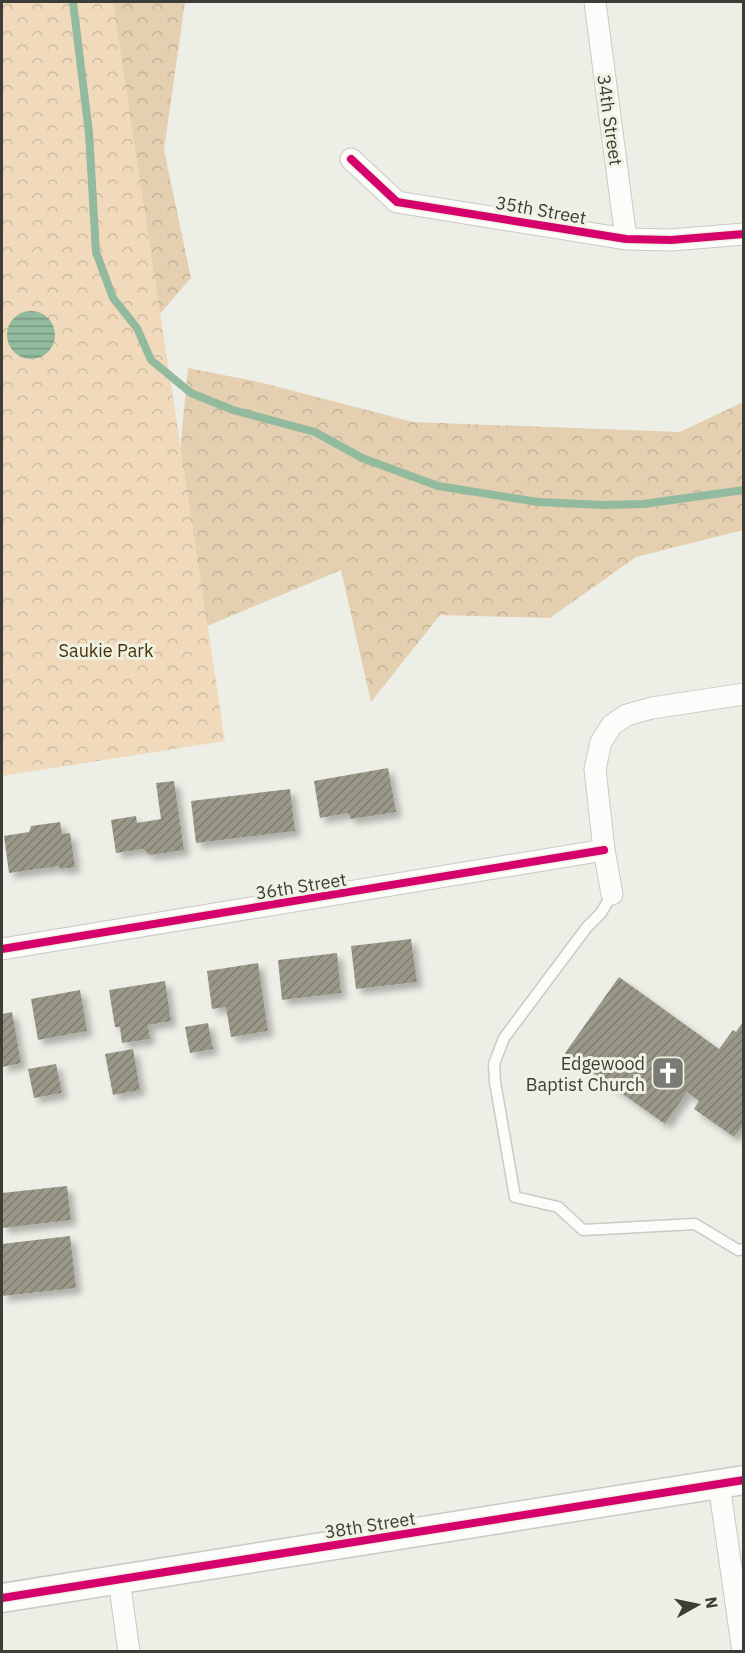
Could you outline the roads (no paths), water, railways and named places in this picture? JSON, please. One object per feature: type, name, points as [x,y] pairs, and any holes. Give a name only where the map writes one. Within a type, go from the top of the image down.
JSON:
[{"type":"street","name":"34th Street","points":[[595,2],[626,239]]},
{"type":"street","name":"35th Street","points":[[351,159],[397,202],[626,239],[671,240],[744,234]]},
{"type":"street","points":[[612,894],[604,850],[595,768],[601,742],[612,725],[627,715],[652,708],[744,694]]},
{"type":"street","name":"36th Street","points":[[2,949],[604,850]]},
{"type":"street","points":[[731,1482],[743,1652]]},
{"type":"street","name":"38th Street","points":[[2,1598],[731,1482]]},
{"type":"street","points":[[119,1580],[129,1652]]},
{"type":"lane","points":[[612,894],[601,913],[587,927],[504,1038],[494,1064],[495,1082],[515,1197],[558,1207],[583,1230],[695,1224],[738,1250],[744,1249]]},
{"type":"waterway","points":[[73,2],[89,133],[96,252],[113,298],[137,328],[151,360],[191,393],[233,410],[315,432],[362,458],[438,486],[538,502],[604,505],[643,504],[744,490]]},
{"type":"place","name":"Edgewood Baptist Church","points":[[668,1073]]},
{"type":"park label","name":"Saukie Park","points":[[106,650]]}]
